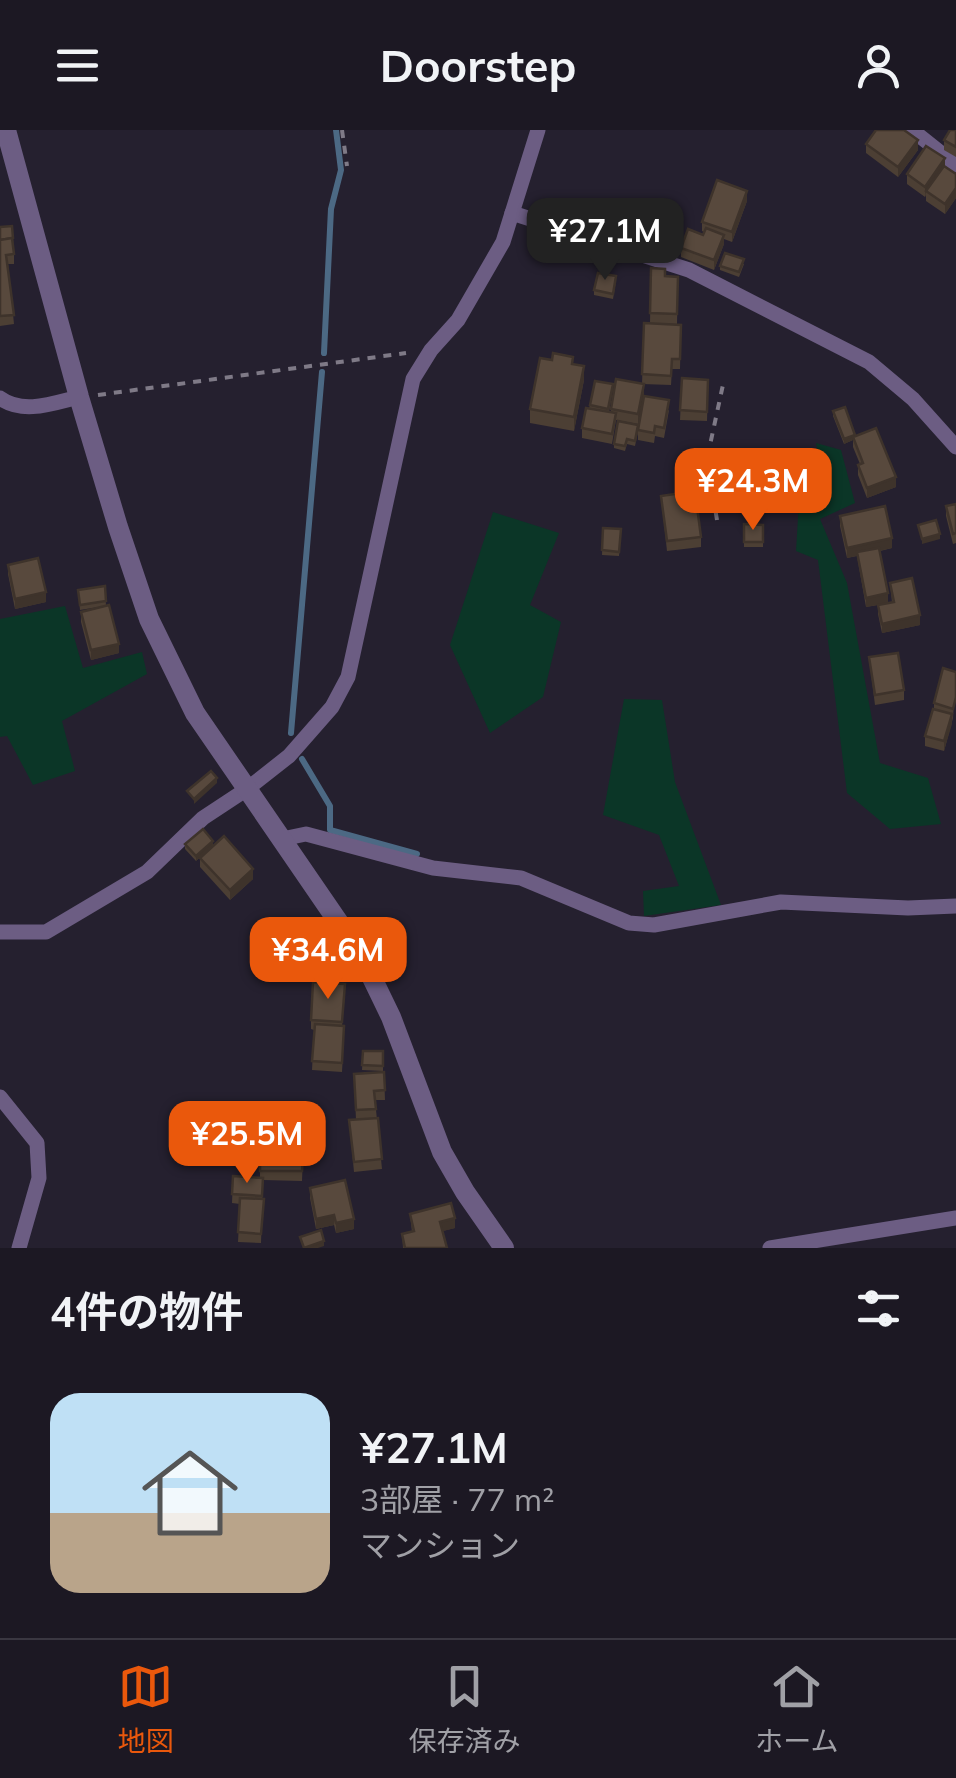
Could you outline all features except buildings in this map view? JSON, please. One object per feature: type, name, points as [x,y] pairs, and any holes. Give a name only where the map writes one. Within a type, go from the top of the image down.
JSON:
[{"type":"street","points":[[6,130],[79,398],[149,619],[195,713],[362,955],[391,1017],[442,1152],[504,1248]]},
{"type":"street","points":[[0,932],[46,932],[147,872],[203,818],[289,756],[332,708],[348,677],[413,379],[431,350],[458,320],[503,242],[538,130]]},
{"type":"street","points":[[912,130],[956,165]]},
{"type":"street","points":[[512,214],[689,270],[869,362],[913,399],[956,446]]},
{"type":"street","points":[[0,398],[38,408],[79,398]]},
{"type":"street","points":[[282,839],[306,834],[434,868],[521,878],[629,924],[654,925],[781,902],[908,908],[956,906]]},
{"type":"street","points":[[0,1098],[37,1143],[39,1178],[19,1248]]},
{"type":"street","points":[[770,1248],[956,1218]]},
{"type":"path","points":[[342,130],[346,166]]},
{"type":"path","points":[[79,398],[431,350]]},
{"type":"path","points":[[716,520],[707,458],[724,380]]},
{"type":"green space","points":[[816,443],[841,450],[855,503],[820,519],[847,583],[880,763],[928,778],[941,824],[890,829],[847,793],[818,560],[796,551],[800,485],[821,471]]},
{"type":"green space","points":[[493,512],[559,533],[530,605],[561,622],[543,697],[490,733],[450,645]]},
{"type":"green space","points":[[65,606],[83,668],[142,652],[147,674],[62,721],[75,771],[33,785],[7,736],[0,737],[0,619]]},
{"type":"green space","points":[[624,699],[662,700],[675,782],[721,905],[644,916],[643,891],[679,886],[659,835],[603,815]]},
{"type":"waterway","points":[[324,353],[331,209],[341,170],[336,130]]},
{"type":"waterway","points":[[291,733],[322,372]]},
{"type":"waterway","points":[[302,759],[330,806],[330,830],[417,854]]}]
